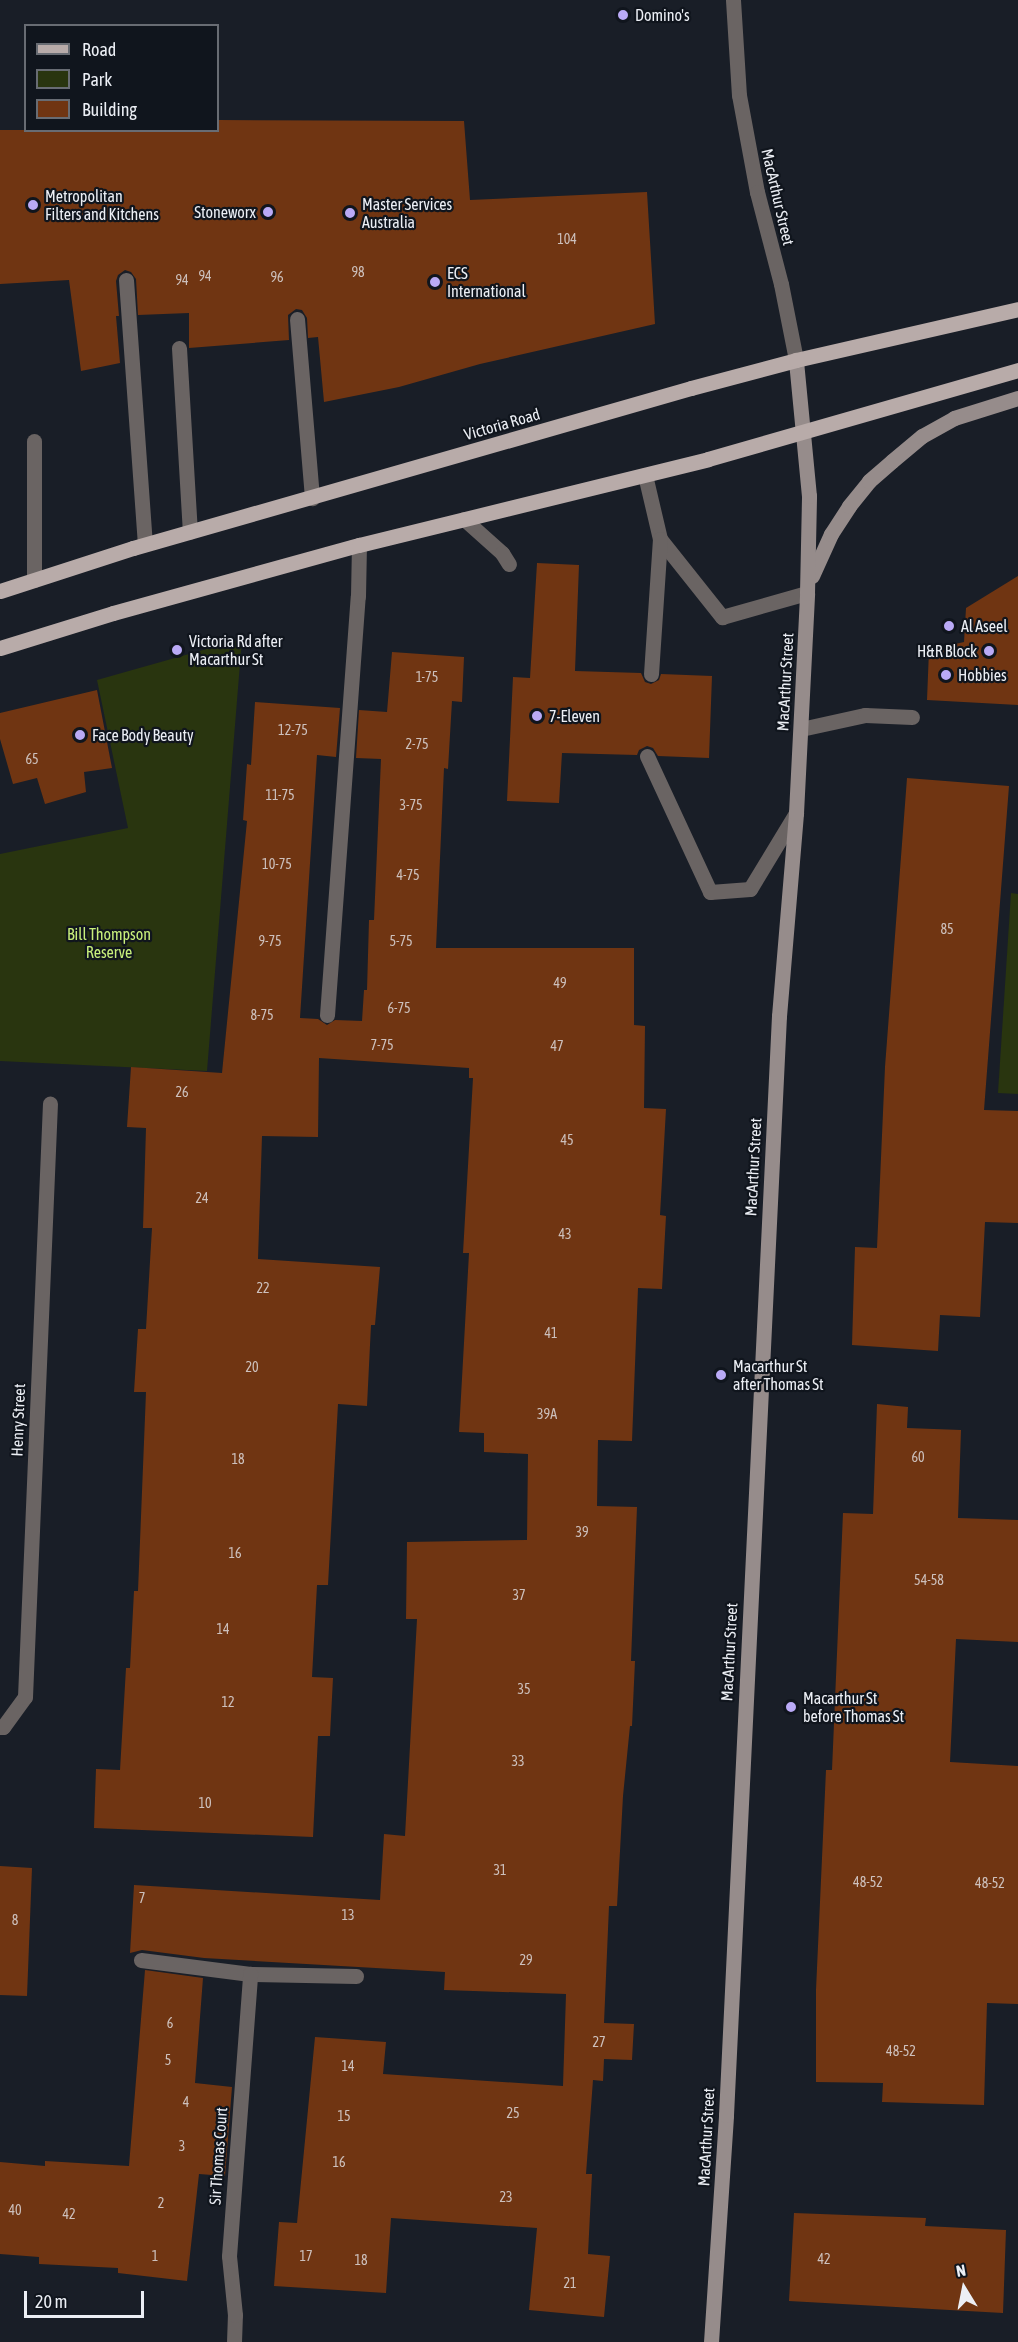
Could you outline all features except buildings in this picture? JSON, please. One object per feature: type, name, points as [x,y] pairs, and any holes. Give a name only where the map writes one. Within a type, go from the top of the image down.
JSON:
[{"type":"main road","name":"Victoria Road","points":[[0,591],[145,544],[796,360],[1018,309]]},
{"type":"main road","name":"MacArthur Street","points":[[711,2342],[726,2115],[779,1016],[796,813],[807,593],[809,496],[796,360]]},
{"type":"main road","points":[[0,648],[113,613],[359,545],[645,475],[1018,370]]},
{"type":"main road","points":[[807,593],[816,562],[831,534],[869,481],[922,436],[946,422],[1018,398]]},
{"type":"street","name":"MacArthur Street","points":[[734,0],[739,95],[757,192],[796,360]]},
{"type":"street","points":[[126,280],[145,544]]},
{"type":"street","points":[[297,319],[312,498]]},
{"type":"street","points":[[179,348],[190,532]]},
{"type":"street","points":[[33,441],[34,580]]},
{"type":"street","points":[[645,475],[660,539],[651,674]]},
{"type":"street","points":[[464,519],[502,553],[509,564]]},
{"type":"street","points":[[660,539],[723,617],[807,593]]},
{"type":"street","points":[[327,1015],[357,607],[359,545]]},
{"type":"street","points":[[801,729],[865,715],[912,717]]},
{"type":"street","points":[[647,756],[710,892],[750,889],[796,813]]},
{"type":"street","name":"Henry Street","points":[[0,1727],[3,1727],[25,1697],[50,1104]]},
{"type":"street","points":[[141,1960],[250,1974],[356,1976]]},
{"type":"street","name":"Sir Thomas Court","points":[[234,2342],[235,2315],[229,2256],[250,1974]]},
{"type":"green space","name":"Bill Thompson Reserve","points":[[242,639],[207,1071],[0,1061],[0,854],[128,828],[97,680]]},
{"type":"green space","points":[[1011,893],[1018,894],[1018,1094],[998,1093]]},
{"type":"place","name":"Domino's","points":[[623,15]]},
{"type":"place","name":"Metropolitan Filters and Kitchens","points":[[33,205]]},
{"type":"place","name":"Stoneworx","points":[[268,212]]},
{"type":"place","name":"Master Services Australia","points":[[350,213]]},
{"type":"place","name":"ECS International","points":[[435,282]]},
{"type":"place","name":"Al Aseel","points":[[949,626]]},
{"type":"place","name":"Victoria Rd after Macarthur St","points":[[177,650]]},
{"type":"place","name":"H&R Block","points":[[989,651]]},
{"type":"place","name":"Hobbies","points":[[946,675]]},
{"type":"place","name":"7-Eleven","points":[[537,716]]},
{"type":"place","name":"Face Body Beauty","points":[[80,735]]},
{"type":"place","name":"Macarthur St after Thomas St","points":[[721,1375]]},
{"type":"place","name":"Macarthur St before Thomas St","points":[[791,1707]]}]
